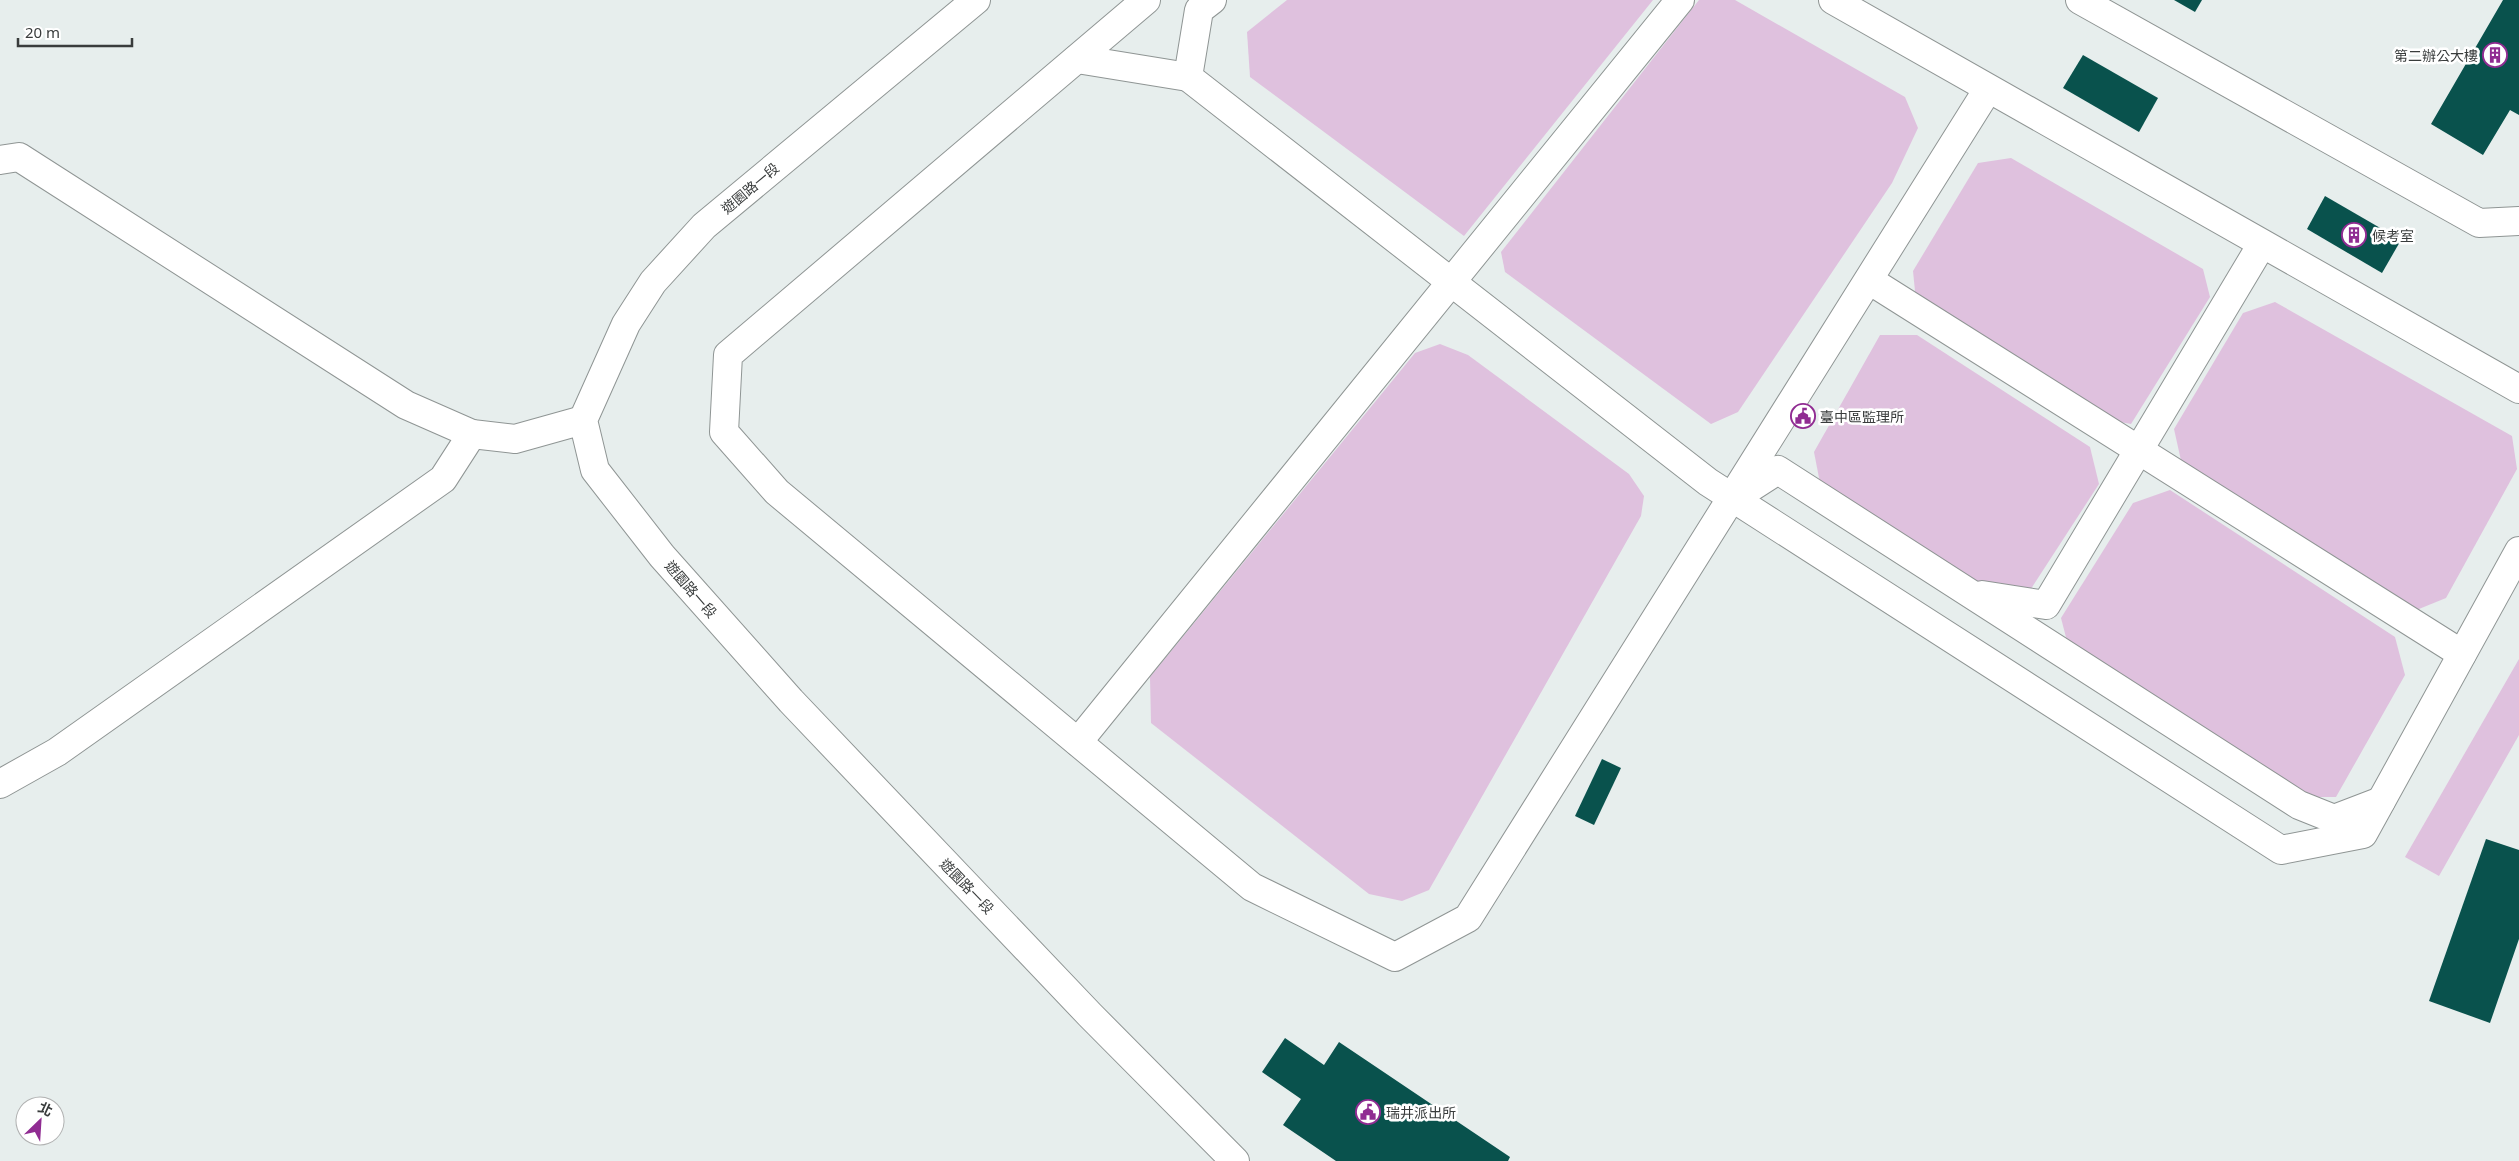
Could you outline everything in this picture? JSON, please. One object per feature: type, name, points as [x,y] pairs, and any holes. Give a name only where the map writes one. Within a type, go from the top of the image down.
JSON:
[{"type":"street","name":"遊園路一段","points":[[976,0],[704,226],[654,282],[626,324],[583,420],[595,470],[669,563],[791,702],[1090,1015],[1235,1161]]},
{"type":"street","points":[[1146,0],[728,355],[724,432],[777,492],[1252,887],[1395,957],[1468,918],[1988,89]]},
{"type":"street","points":[[1188,77],[1199,10],[1212,0]]},
{"type":"street","points":[[1078,742],[1680,0]]},
{"type":"street","points":[[1833,0],[2519,389]]},
{"type":"street","points":[[2080,0],[2479,223],[2519,220]]},
{"type":"street","points":[[1076,59],[1188,77],[1708,482],[2281,850],[2363,834],[2519,551]]},
{"type":"street","points":[[0,160],[19,158],[406,405],[472,434],[515,439],[583,420]]},
{"type":"street","points":[[1971,594],[2046,605],[2262,244]]},
{"type":"street","points":[[1869,280],[2462,654]]},
{"type":"street","points":[[0,784],[57,752],[443,479],[472,434]]},
{"type":"street","points":[[1733,498],[1778,470],[2299,805],[2334,818],[2381,801]]},
{"type":"shaded area","points":[[1287,0],[1653,0],[1464,236],[1250,77],[1247,32]]},
{"type":"shaded area","points":[[1699,0],[1735,0],[1905,97],[1918,128],[1892,183],[1738,412],[1711,424],[1505,272],[1501,252]]},
{"type":"shaded area","points":[[2011,158],[2203,269],[2210,297],[2131,424],[2104,419],[1916,301],[1913,271],[1978,163]]},
{"type":"shaded area","points":[[2275,302],[2512,436],[2517,469],[2446,598],[2414,611],[2182,465],[2174,429],[2243,313]]},
{"type":"shaded area","points":[[1880,335],[1917,335],[2090,447],[2099,484],[2029,592],[1981,590],[1820,483],[1814,452]]},
{"type":"shaded area","points":[[1440,344],[1468,355],[1629,474],[1644,496],[1641,516],[1429,890],[1402,901],[1369,894],[1151,723],[1150,677],[1415,353]]},
{"type":"shaded area","points":[[2170,490],[2395,637],[2405,675],[2336,797],[2298,797],[2068,645],[2061,618],[2133,503]]},
{"type":"shaded area","points":[[2519,659],[2519,735],[2439,876],[2405,857]]},
{"type":"building","points":[[2174,0],[2202,0],[2195,12]]},
{"type":"building","name":"第二辦公大樓","points":[[2503,0],[2519,0],[2519,115],[2510,110],[2483,155],[2431,124]]},
{"type":"building","points":[[2083,55],[2158,98],[2139,132],[2063,88]]},
{"type":"building","name":"候考室","points":[[2325,196],[2401,240],[2382,273],[2307,229]]},
{"type":"building","points":[[1602,759],[1621,768],[1594,825],[1575,816]]},
{"type":"building","points":[[2486,839],[2519,850],[2519,939],[2490,1023],[2429,1001]]},
{"type":"building","name":"瑞井派出所","points":[[1285,1038],[1324,1065],[1339,1042],[1510,1157],[1508,1161],[1336,1161],[1283,1125],[1301,1099],[1262,1072]]},
{"type":"place","name":"第二辦公大樓","points":[[2495,55]]},
{"type":"place","name":"候考室","points":[[2354,235]]},
{"type":"place","name":"臺中區監理所","points":[[1803,416]]},
{"type":"place","name":"瑞井派出所","points":[[1368,1112]]}]
